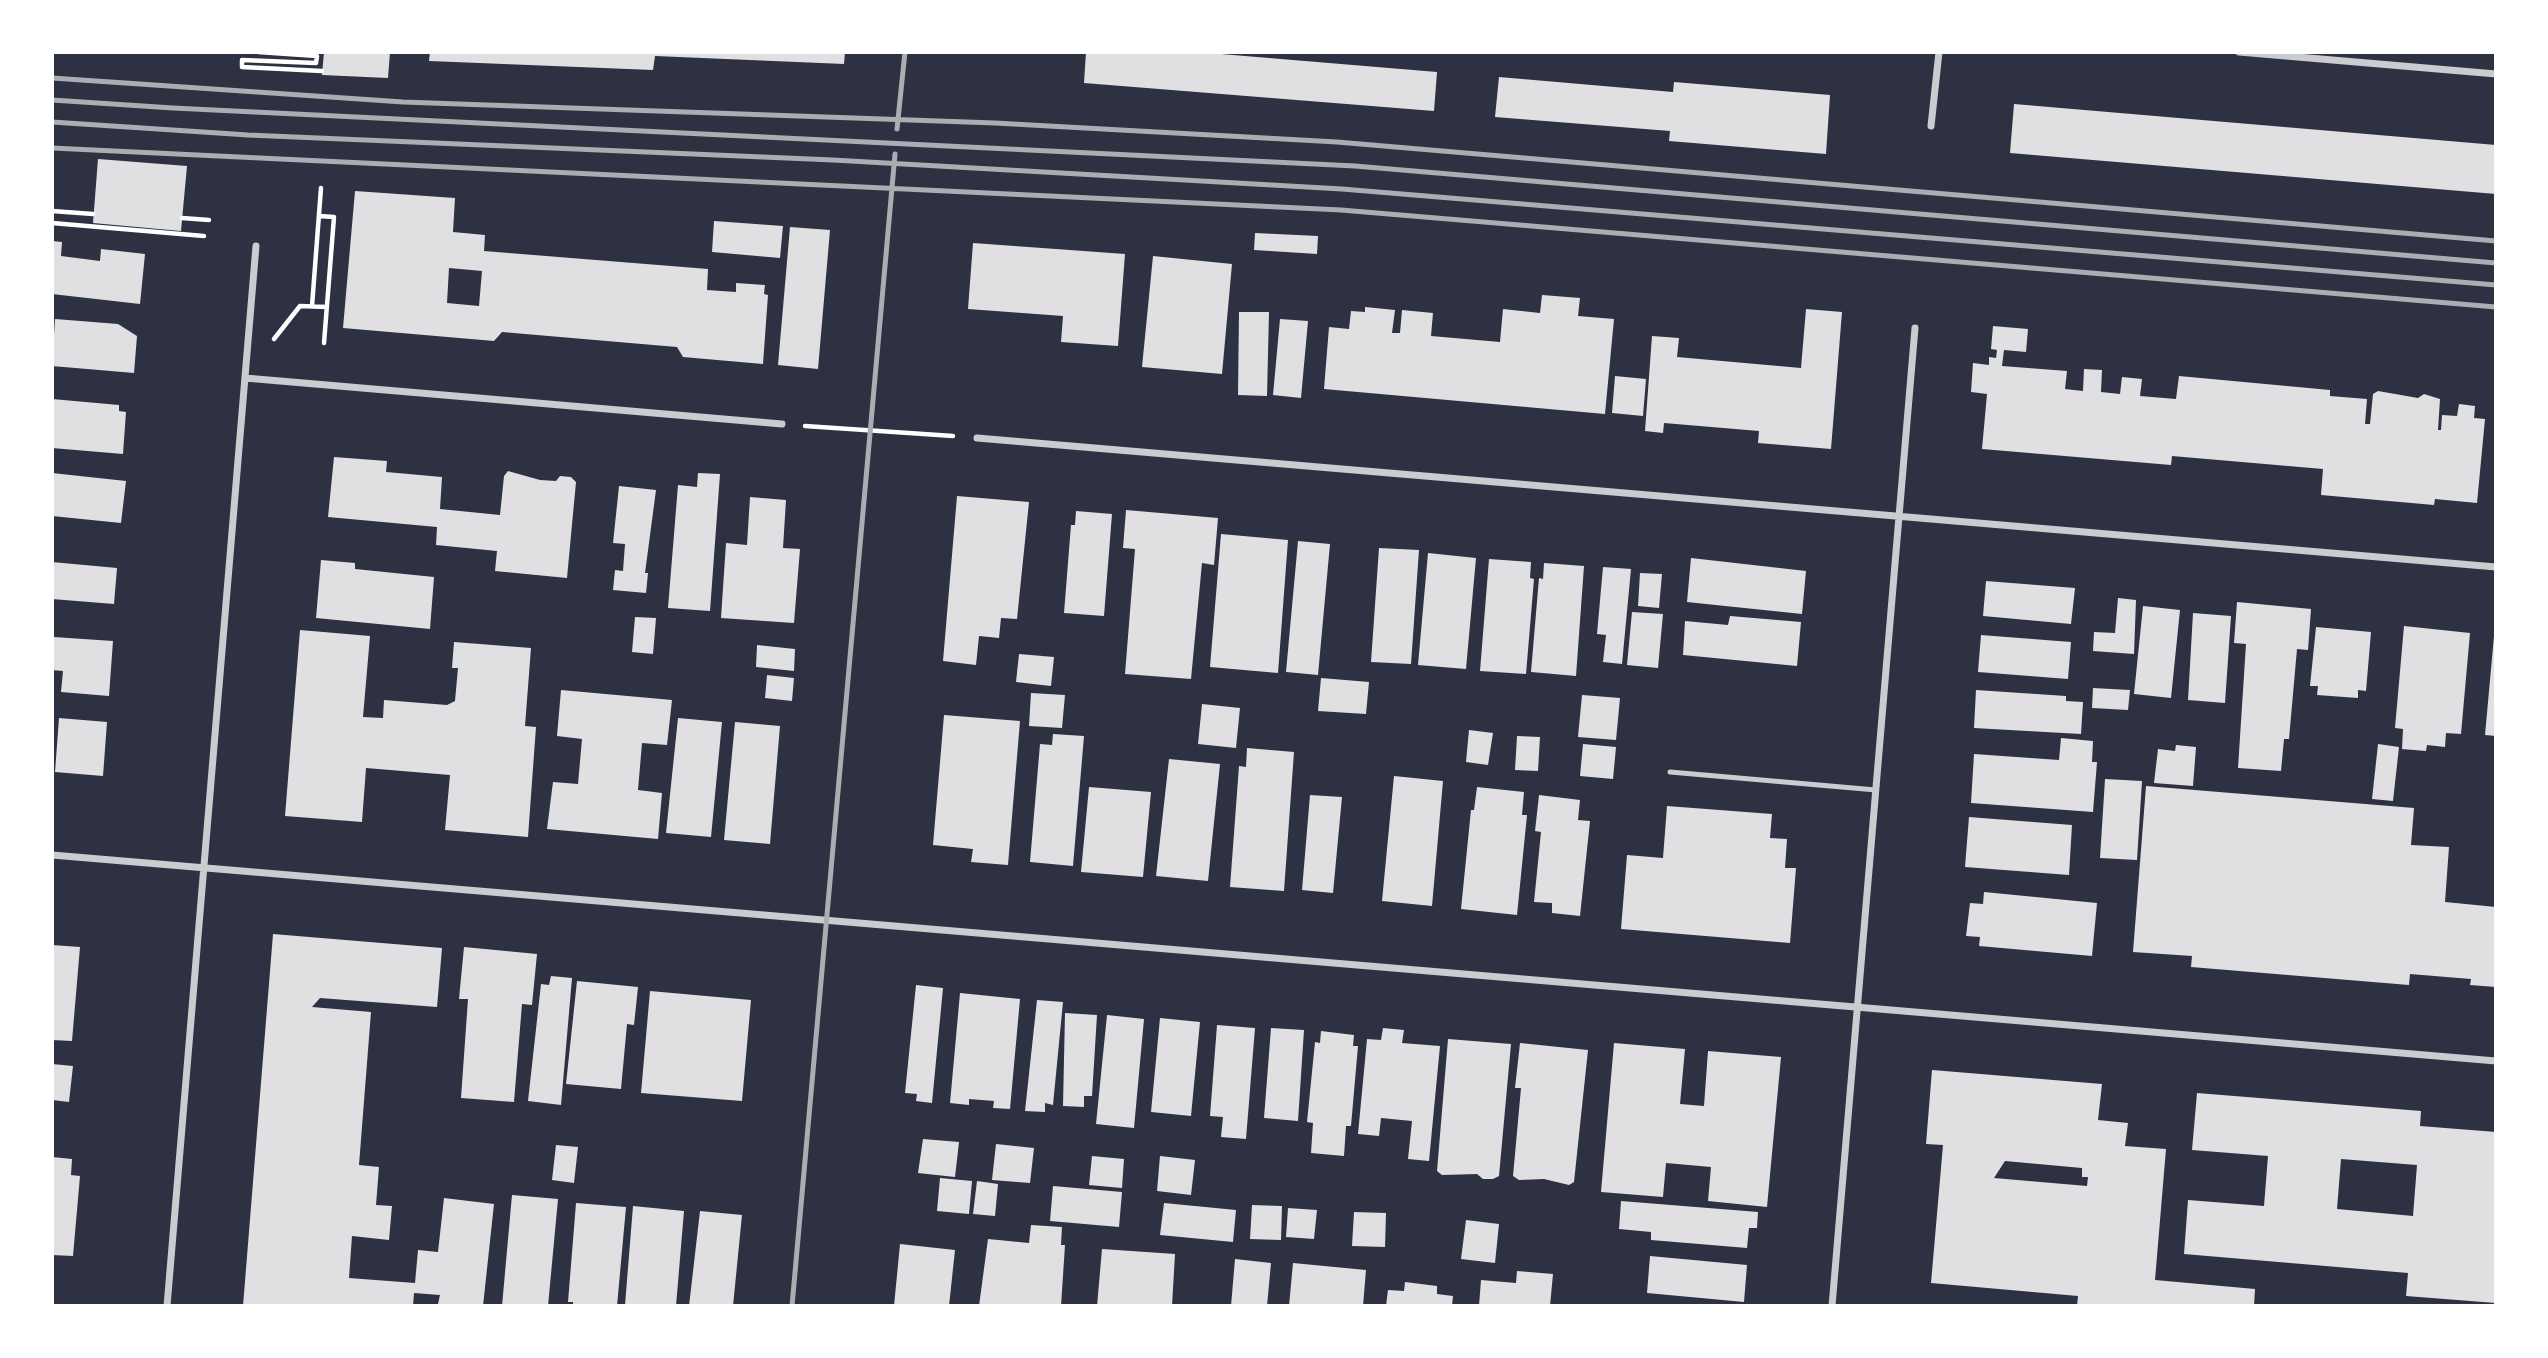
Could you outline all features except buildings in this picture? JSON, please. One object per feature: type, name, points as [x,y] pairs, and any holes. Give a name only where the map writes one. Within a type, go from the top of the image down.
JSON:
[{"type":"street","points":[[1931,126],[1939,52]]},
{"type":"street","points":[[2239,52],[2496,74]]},
{"type":"street","points":[[167,1306],[256,246]]},
{"type":"street","points":[[1832,1306],[1915,328]]},
{"type":"street","points":[[245,378],[782,424]]},
{"type":"street","points":[[977,438],[2496,567]]},
{"type":"street","points":[[52,855],[2496,1061]]},
{"type":"lane","points":[[1670,772],[1876,790]]},
{"type":"path","points":[[258,52],[317,56],[316,63],[242,60],[242,67],[322,71]]},
{"type":"path","points":[[312,306],[321,188]]},
{"type":"path","points":[[52,211],[93,214]]},
{"type":"path","points":[[318,216],[334,217],[324,343]]},
{"type":"path","points":[[182,218],[209,220]]},
{"type":"path","points":[[52,223],[204,236]]},
{"type":"path","points":[[300,306],[327,307]]},
{"type":"path","points":[[804,426],[956,436]]},
{"type":"railway","points":[[897,129],[905,52]]},
{"type":"railway","points":[[52,78],[403,102],[995,123],[1337,142],[2496,241]]},
{"type":"railway","points":[[52,100],[1355,166],[2496,263]]},
{"type":"railway","points":[[52,122],[248,135],[833,160],[1342,189],[2496,285]]},
{"type":"railway","points":[[52,148],[1341,210],[2496,307]]},
{"type":"railway","points":[[792,1306],[895,154]]}]
